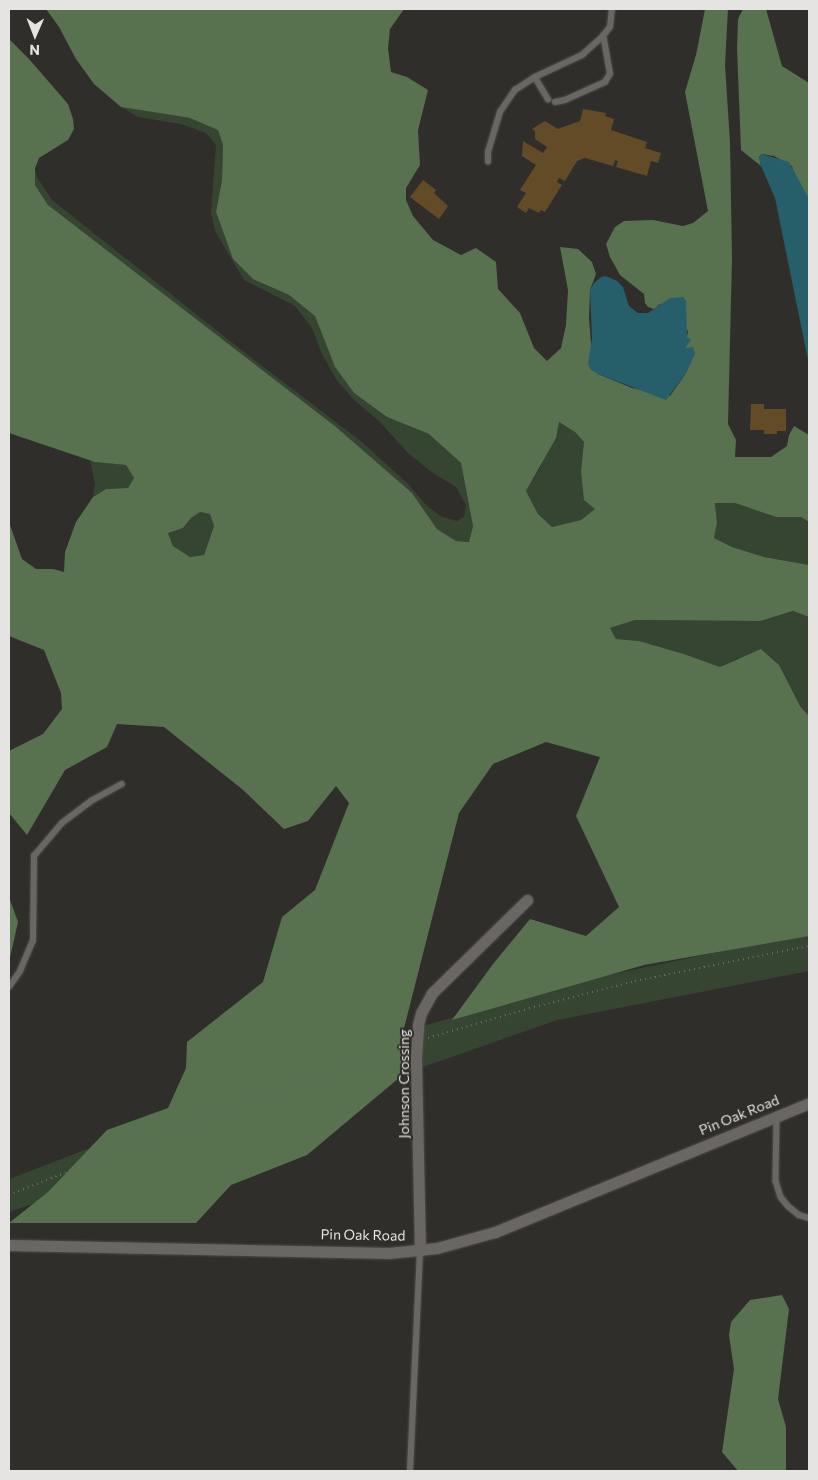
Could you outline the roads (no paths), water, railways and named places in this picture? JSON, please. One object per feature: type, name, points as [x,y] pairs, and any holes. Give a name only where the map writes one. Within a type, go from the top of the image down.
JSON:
[{"type":"street","name":"Johnson Crossing","points":[[420,1250],[416,1049],[421,1013],[432,993],[527,900]]},
{"type":"street","name":"Pin Oak Road","points":[[9,1244],[389,1253],[420,1250],[462,1242],[495,1232],[809,1103]]},
{"type":"lane","points":[[488,162],[488,152],[500,112],[515,90],[535,77],[582,55],[610,27],[612,9]]},
{"type":"lane","points":[[555,102],[565,100],[605,82],[610,74],[603,36]]},
{"type":"lane","points":[[535,77],[548,99]]},
{"type":"lane","points":[[9,987],[20,971],[34,942],[34,856],[62,823],[91,801],[122,784]]},
{"type":"lane","points":[[776,1116],[776,1181],[782,1197],[788,1206],[799,1215],[809,1218]]},
{"type":"lane","points":[[410,1471],[420,1250]]},
{"type":"water","points":[[762,154],[789,162],[809,199],[809,365],[775,198],[761,166],[759,157]]},
{"type":"water","points":[[606,276],[617,281],[623,287],[629,306],[638,313],[648,313],[670,298],[683,297],[686,301],[687,337],[691,340],[685,348],[693,347],[695,354],[686,373],[666,400],[598,374],[590,369],[588,363],[592,339],[590,290],[594,283],[601,277]]}]
